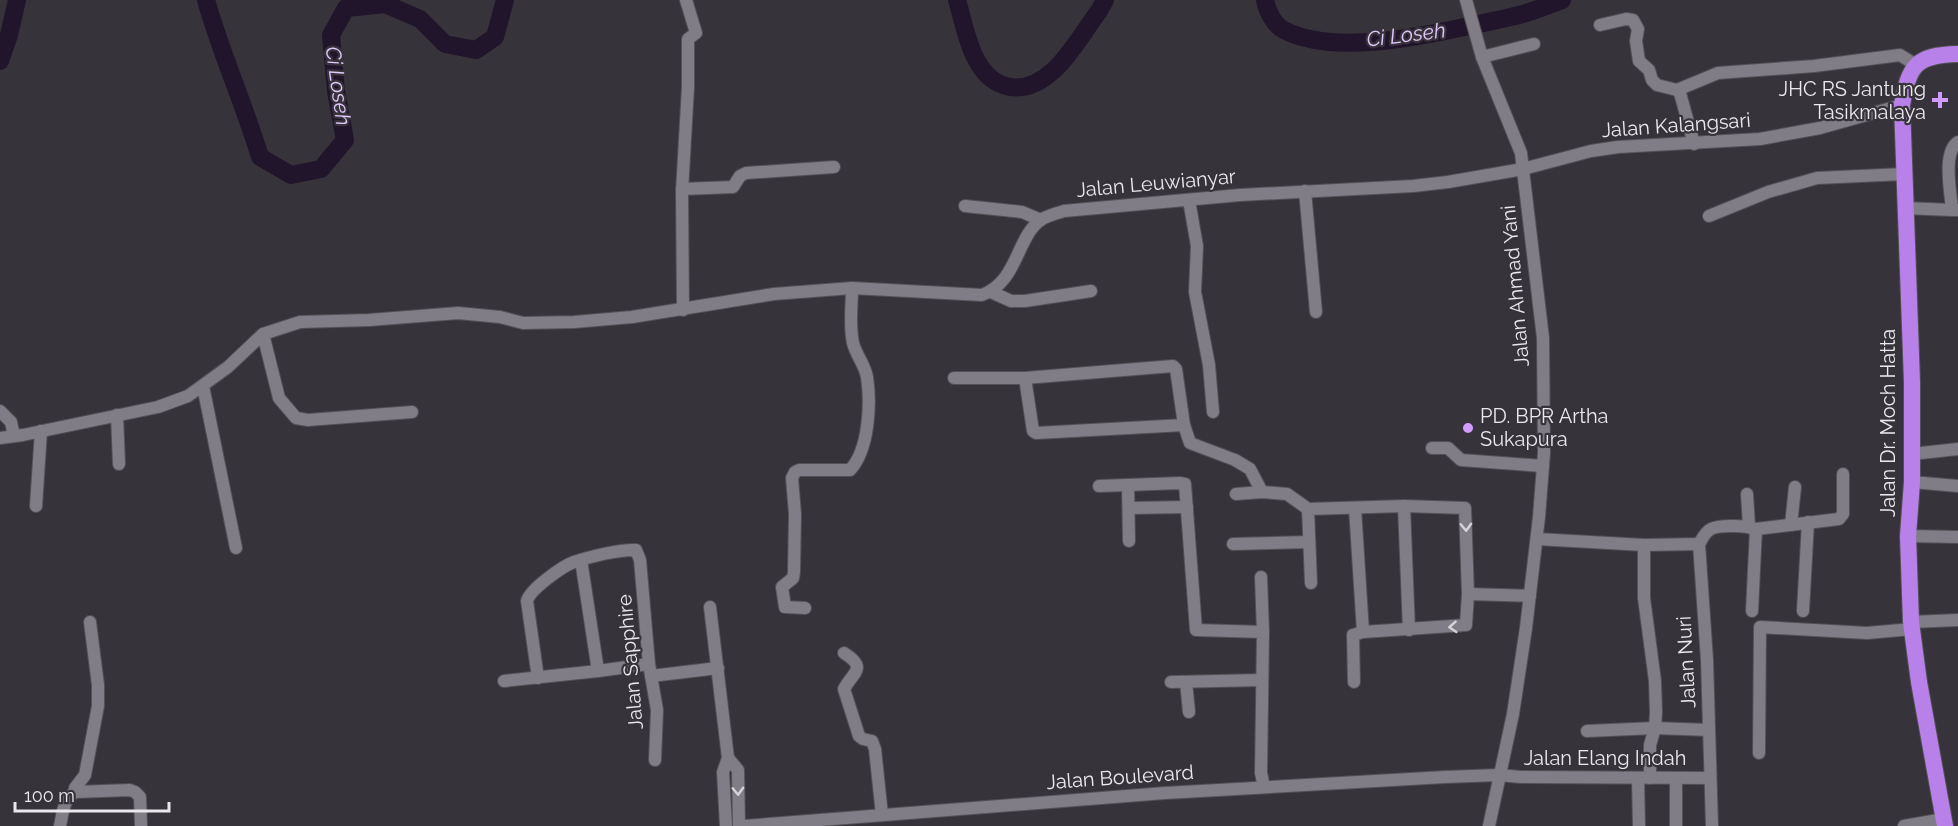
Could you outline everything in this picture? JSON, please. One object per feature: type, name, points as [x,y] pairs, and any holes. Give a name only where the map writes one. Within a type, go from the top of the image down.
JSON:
[{"type":"highway","points":[[1916,64],[1932,58],[1958,54]]},
{"type":"highway","name":"Jalan Dr. Moch Hatta","points":[[1916,64],[1906,83],[1902,105],[1912,382],[1912,482],[1908,536],[1911,626],[1945,823]]},
{"type":"street","points":[[683,310],[682,189],[688,87],[688,39],[696,33],[687,0]]},
{"type":"street","name":"Jalan Ahmad Yani","points":[[1466,0],[1482,57],[1519,146],[1543,338],[1543,466],[1537,539],[1513,714],[1489,826]]},
{"type":"street","points":[[1600,25],[1626,19],[1633,20],[1638,29],[1636,41],[1639,61],[1649,70],[1652,80],[1657,85],[1677,90],[1718,73],[1814,66],[1900,55],[1916,64]]},
{"type":"street","points":[[1482,57],[1534,44]]},
{"type":"street","points":[[1677,90],[1680,93],[1694,144]]},
{"type":"street","name":"Jalan Kalangsari","points":[[1523,169],[1591,151],[1618,147],[1760,139],[1820,128],[1902,105]]},
{"type":"street","points":[[1905,208],[1955,210],[1949,160],[1950,151],[1958,142]]},
{"type":"street","points":[[682,189],[733,187],[740,176],[746,173],[834,168]]},
{"type":"street","name":"Jalan Leuwianyar","points":[[1041,220],[1064,211],[1305,191],[1413,186],[1523,169]]},
{"type":"street","points":[[1709,216],[1768,192],[1817,178],[1904,174]]},
{"type":"street","points":[[1305,191],[1316,312]]},
{"type":"street","points":[[1189,200],[1197,246],[1195,292],[1209,365],[1213,412]]},
{"type":"street","points":[[0,438],[158,407],[188,396],[228,368],[263,334],[286,325],[310,321],[369,320],[458,313],[500,317],[523,323],[574,322],[683,310],[774,294],[852,288],[982,295],[991,292],[1005,277],[1033,227],[1041,220],[1022,212],[964,206]]},
{"type":"street","points":[[805,608],[785,607],[782,590],[782,587],[793,578],[794,572],[795,514],[792,478],[799,470],[850,471],[860,454],[866,434],[867,376],[854,343],[851,322],[852,288]]},
{"type":"street","points":[[991,292],[1011,301],[1018,301],[1091,291]]},
{"type":"street","points":[[263,334],[279,398],[296,418],[308,420],[412,412]]},
{"type":"street","points":[[954,378],[1025,378],[1173,366],[1176,369],[1184,425],[1191,443],[1235,460],[1250,469],[1262,492]]},
{"type":"street","points":[[1025,378],[1033,431],[1036,433],[1184,425]]},
{"type":"street","points":[[203,386],[236,548]]},
{"type":"street","points":[[0,411],[11,422],[14,436]]},
{"type":"street","points":[[117,416],[120,464]]},
{"type":"street","points":[[36,506],[41,431]]},
{"type":"street","points":[[1432,448],[1448,448],[1461,460],[1543,466]]},
{"type":"street","points":[[1912,454],[1958,449]]},
{"type":"street","points":[[1537,539],[1644,545],[1699,544],[1705,534],[1712,529],[1791,525],[1841,517],[1843,474]]},
{"type":"street","points":[[1912,482],[1958,486]]},
{"type":"street","points":[[1098,486],[1183,483],[1186,486],[1196,630],[1263,632]]},
{"type":"street","points":[[1128,485],[1129,541]]},
{"type":"street","points":[[1791,525],[1795,487]]},
{"type":"street","points":[[1236,494],[1262,492],[1287,494],[1308,509],[1404,506],[1465,508],[1468,594],[1465,626],[1363,632],[1352,636],[1354,682]]},
{"type":"street","points":[[1747,494],[1752,528],[1752,611]]},
{"type":"street","points":[[1404,506],[1409,630]]},
{"type":"street","points":[[1129,508],[1187,507]]},
{"type":"street","points":[[1355,508],[1363,632]]},
{"type":"street","points":[[1308,509],[1311,583]]},
{"type":"street","points":[[1803,611],[1808,522]]},
{"type":"street","points":[[1908,536],[1958,537]]},
{"type":"street","points":[[1233,544],[1309,542]]},
{"type":"street","name":"Jalan Nuri","points":[[1699,544],[1707,660],[1712,826]]},
{"type":"street","points":[[1639,826],[1644,778],[1655,728],[1655,681],[1644,598],[1644,545]]},
{"type":"street","name":"Jalan Sapphire","points":[[581,560],[632,549],[638,553],[657,718],[655,760]]},
{"type":"street","points":[[538,678],[528,596],[572,562],[581,560],[598,671]]},
{"type":"street","points":[[1261,578],[1263,632],[1261,773],[1264,787]]},
{"type":"street","points":[[1468,594],[1530,596]]},
{"type":"street","points":[[710,607],[728,758],[723,772],[726,826]]},
{"type":"street","points":[[1759,753],[1760,627],[1868,633],[1958,620]]},
{"type":"street","points":[[60,826],[64,805],[85,775],[98,706],[98,685],[90,622]]},
{"type":"street","points":[[844,653],[856,664],[857,669],[845,687],[845,694],[859,736],[872,741],[875,749],[882,815]]},
{"type":"street","points":[[504,681],[598,671],[718,668]]},
{"type":"street","points":[[1171,682],[1262,680]]},
{"type":"street","points":[[1186,682],[1189,712]]},
{"type":"street","points":[[1587,731],[1655,728],[1709,730]]},
{"type":"street","points":[[728,758],[738,770],[742,826]]},
{"type":"street","name":"Jalan Elang Indah","points":[[1499,775],[1710,778]]},
{"type":"street","name":"Jalan Boulevard","points":[[742,826],[795,824],[882,815],[1264,787],[1499,775]]},
{"type":"street","points":[[1676,778],[1676,826]]},
{"type":"street","points":[[75,792],[135,792],[141,801],[141,826]]},
{"type":"street","points":[[1904,826],[1945,823]]},
{"type":"waterway","name":"Ci Loseh","points":[[0,61],[17,0]]},
{"type":"waterway","name":"Ci Loseh","points":[[206,0],[260,157],[291,175],[321,169],[345,140],[336,91],[331,35],[346,8],[385,4],[420,19],[445,44],[476,50],[495,37],[505,0]]},
{"type":"waterway","name":"Ci Loseh","points":[[957,0],[966,34],[980,66],[998,83],[1009,87],[1031,85],[1054,70],[1078,42],[1105,0]]},
{"type":"waterway","name":"Ci Loseh","points":[[1265,0],[1267,9],[1277,25],[1284,30],[1304,38],[1353,43],[1406,38],[1456,29],[1523,14],[1562,0]]},
{"type":"place","name":"JHC RS Jantung Tasikmalaya","points":[[1940,100]]},
{"type":"place","name":"PD. BPR Artha Sukapura","points":[[1468,428]]}]
